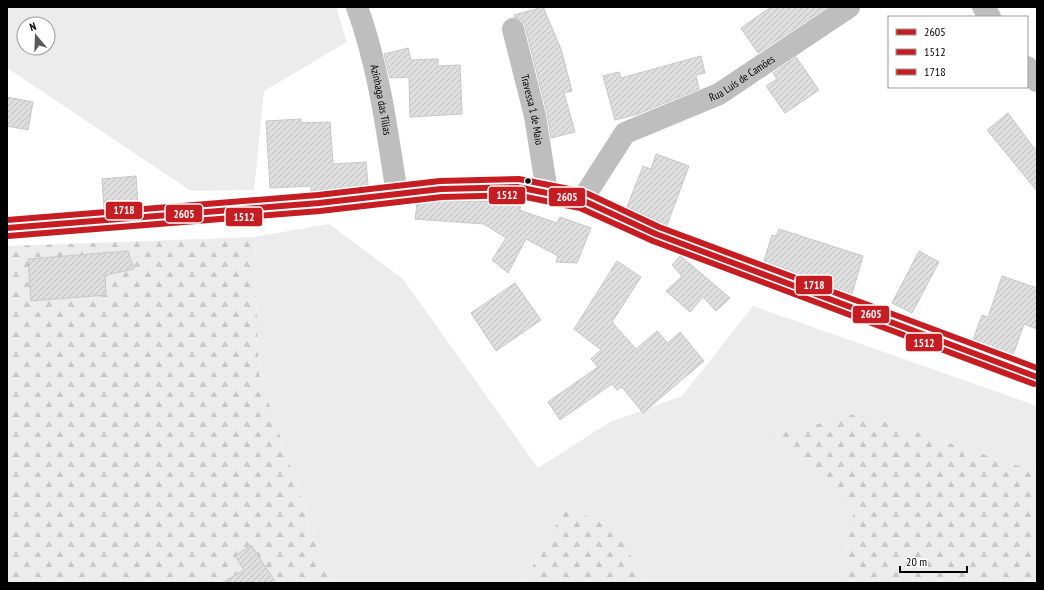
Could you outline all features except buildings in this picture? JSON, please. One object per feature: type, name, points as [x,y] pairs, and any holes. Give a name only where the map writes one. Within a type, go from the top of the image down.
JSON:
[{"type":"street","name":"Azinhaga das Tílias","points":[[357,7],[366,31],[383,104],[397,194]]},
{"type":"street","name":"Rua Luís de Camões","points":[[582,200],[625,133],[719,94],[849,7]]},
{"type":"street","points":[[983,7],[989,16]]},
{"type":"street","name":"Travessa 1 de Maio","points":[[513,28],[535,116],[547,192]]},
{"type":"street","points":[[1028,68],[1037,81]]},
{"type":"street","points":[[7,228],[319,203],[442,189],[517,187],[582,200],[656,234],[1037,377]]},
{"type":"green space","points":[[7,7],[336,7],[347,42],[264,91],[254,190],[191,191],[7,68]]},
{"type":"green space","points":[[329,224],[403,279],[538,468],[610,422],[682,396],[753,306],[1037,406],[1037,472],[859,413],[774,435],[855,506],[841,581],[835,583],[644,583],[617,528],[566,508],[523,583],[330,583],[259,374],[254,237]]},
{"type":"green space","points":[[254,237],[259,374],[330,583],[7,583],[7,246]]},
{"type":"green space","points":[[859,413],[1037,472],[1037,583],[835,583],[841,580],[855,506],[774,435]]},
{"type":"green space","points":[[566,508],[617,528],[644,583],[523,583]]},
{"type":"transit line","name":"1718","points":[[7,220],[318,195],[440,181],[519,179],[584,192],[659,227],[1037,368]]},
{"type":"transit line","name":"2605","points":[[7,228],[319,203],[441,189],[517,187],[582,200],[656,234],[1037,377]]},
{"type":"transit line","name":"1512","points":[[8,236],[320,211],[442,197],[516,195],[580,208],[653,241],[1034,384]]}]
